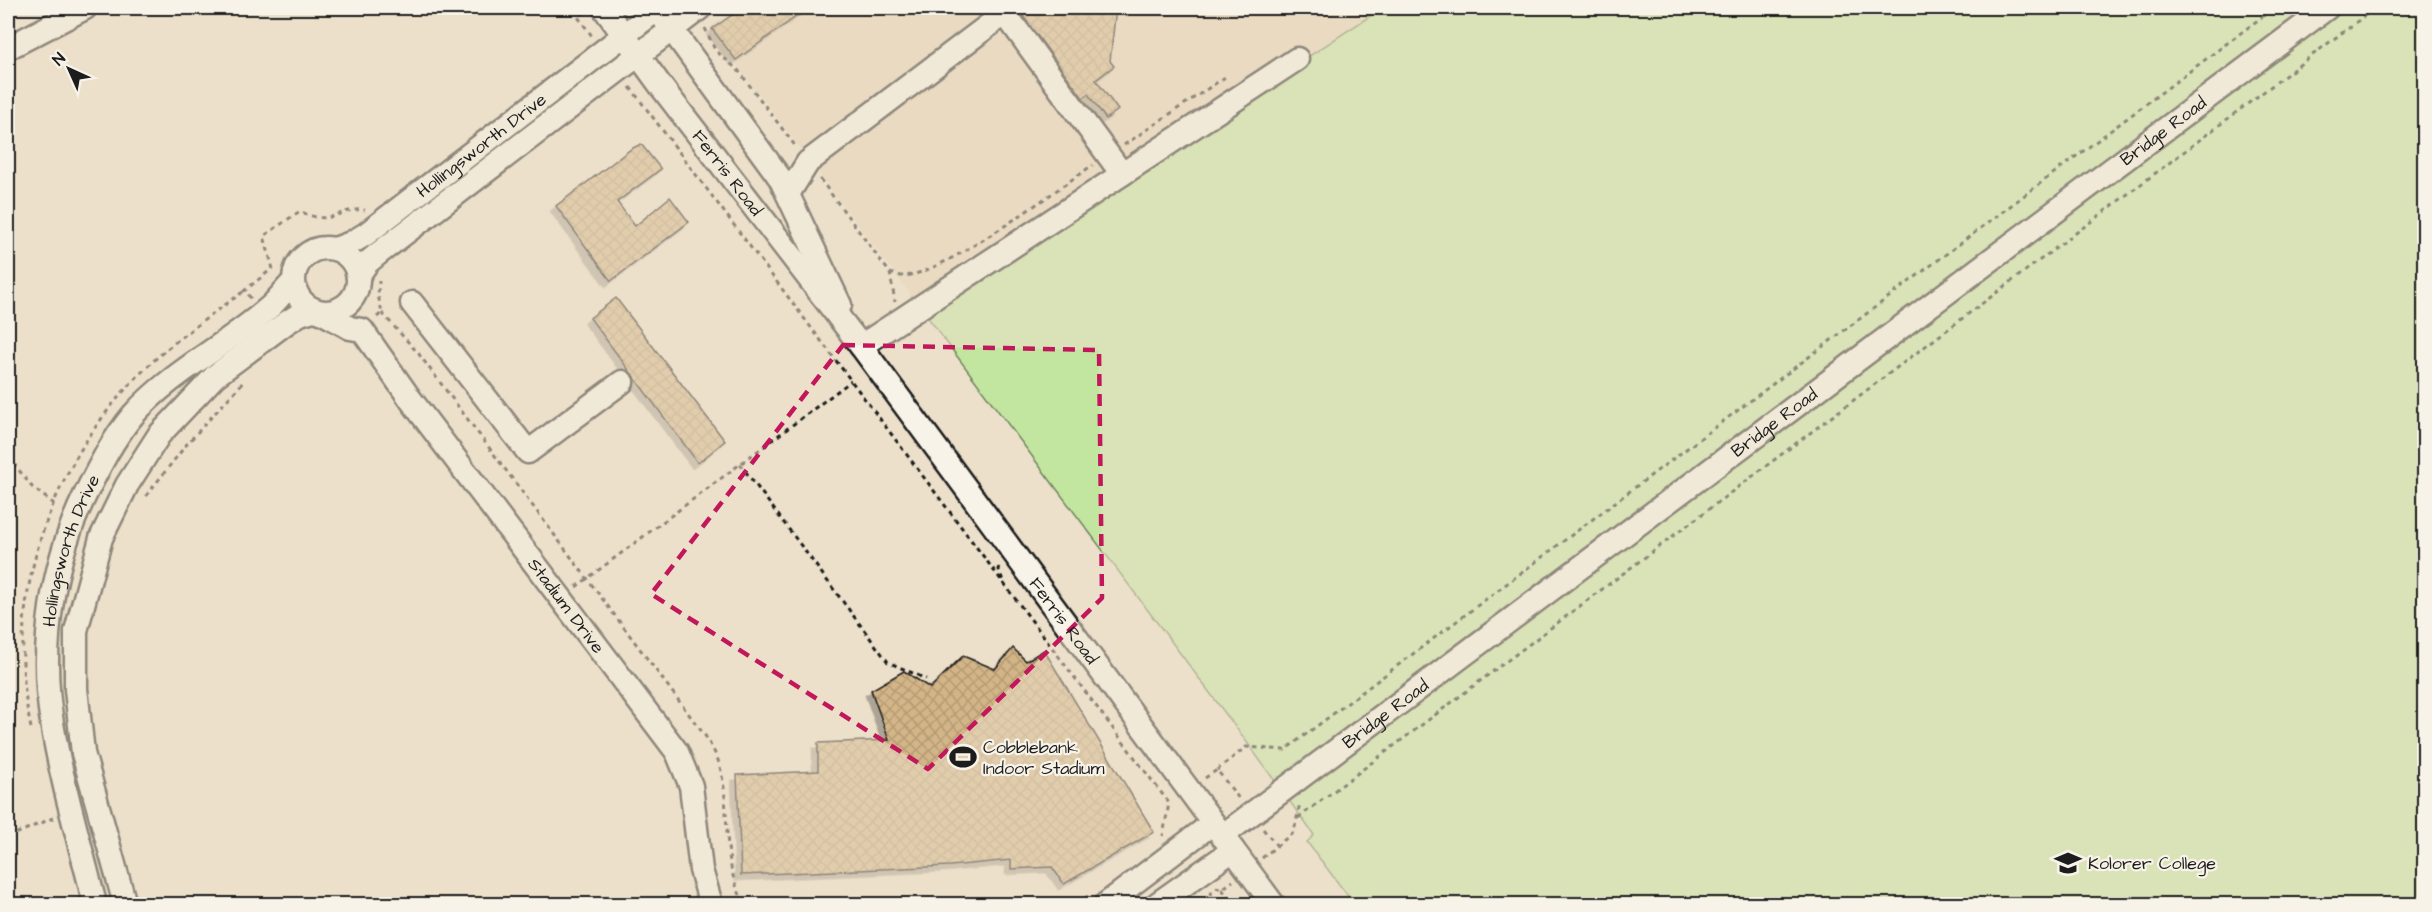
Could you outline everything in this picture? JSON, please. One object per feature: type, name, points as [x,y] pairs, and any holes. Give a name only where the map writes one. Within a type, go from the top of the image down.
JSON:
[{"type":"street","points":[[8,48],[85,8]]},
{"type":"street","name":"Ferris Road","points":[[604,8],[857,341],[1274,904]]},
{"type":"street","name":"Ferris Road","points":[[658,8],[766,158],[788,194],[857,341]]},
{"type":"street","name":"Hollingsworth Drive","points":[[335,249],[366,234],[658,8]]},
{"type":"street","name":"Bridge Road","points":[[1106,904],[1223,836],[2327,8]]},
{"type":"street","points":[[788,194],[808,162],[1003,10],[1122,174]]},
{"type":"street","name":"Hollingsworth Drive","points":[[358,281],[367,263],[379,253],[673,30],[703,18]]},
{"type":"street","points":[[857,341],[1122,174],[1297,59]]},
{"type":"street","points":[[766,158],[808,162]]},
{"type":"street","points":[[327,248],[335,249],[351,259],[365,316],[362,330],[350,328],[299,299],[294,282],[298,265],[310,252],[327,248]]},
{"type":"street","points":[[318,311],[342,309],[355,295],[358,281]]},
{"type":"street","name":"Hollingsworth Drive","points":[[95,904],[52,722],[48,676],[50,615],[60,559],[74,519],[109,447],[134,415],[165,385],[272,305],[294,282]]},
{"type":"street","points":[[412,303],[528,452],[622,382]]},
{"type":"street","name":"Hollingsworth Drive","points":[[124,904],[83,753],[76,689],[75,631],[101,538],[126,485],[159,435],[215,376],[300,314],[318,311]]},
{"type":"street","name":"Stadium Drive","points":[[362,330],[411,400],[677,752],[691,786],[701,870],[711,904]]},
{"type":"street","points":[[74,519],[106,528]]},
{"type":"street","points":[[72,811],[97,805]]},
{"type":"street","name":"Bridge Road","points":[[1157,904],[1223,836]]},
{"type":"path","points":[[1162,840],[1169,803],[1246,747],[1285,750],[2274,8]]},
{"type":"path","points":[[1296,818],[2375,8]]},
{"type":"path","points":[[703,18],[715,50]]},
{"type":"path","points":[[890,273],[903,276],[918,273],[950,260],[1228,75]]},
{"type":"path","points":[[636,95],[1169,803]]},
{"type":"path","points":[[253,301],[244,291],[273,268],[264,236],[300,211],[310,216],[332,218],[355,209]]},
{"type":"path","points":[[382,313],[418,353],[706,737],[720,764],[728,852],[732,871],[745,904]]},
{"type":"path","points":[[586,579],[851,381]]},
{"type":"path","points":[[8,456],[32,487],[74,519]]},
{"type":"path","points":[[740,464],[888,662],[926,679]]},
{"type":"path","points":[[1217,770],[1277,846]]},
{"type":"path","points":[[8,837],[72,811]]},
{"type":"path","points":[[1210,904],[1213,886]]},
{"type":"path","points":[[1222,889],[1233,904]]},
{"type":"highlighted area","points":[[843,345],[1099,350],[1102,598],[928,769],[651,594]]},
{"type":"shaded area","points":[[736,8],[1382,8],[923,311],[737,65],[723,55],[709,37],[711,26]]},
{"type":"green space","points":[[1382,8],[2424,8],[2424,904],[1354,904],[1307,842],[1314,835],[1246,741],[923,311]]},
{"type":"building","points":[[742,8],[808,8],[736,60],[712,29]]},
{"type":"building","points":[[1017,8],[1116,8],[1110,61],[1114,66],[1096,80],[1118,110],[1106,119],[1088,94],[1083,98]]},
{"type":"building","points":[[641,144],[661,169],[617,202],[635,226],[670,197],[689,222],[611,281],[556,206],[631,149]]},
{"type":"building","points":[[616,298],[725,441],[698,463],[590,318]]},
{"type":"building","name":"Cobblebank Indoor Stadium","points":[[1013,648],[1026,661],[1044,650],[1154,832],[1064,884],[1052,867],[1011,869],[1011,860],[950,866],[741,875],[737,775],[818,771],[818,743],[889,740],[871,690],[904,671],[930,688],[963,656],[995,669]]},
{"type":"place","name":"Cobblebank Indoor Stadium","points":[[963,757]]},
{"type":"place","name":"Kolorer College","points":[[2068,863]]}]
